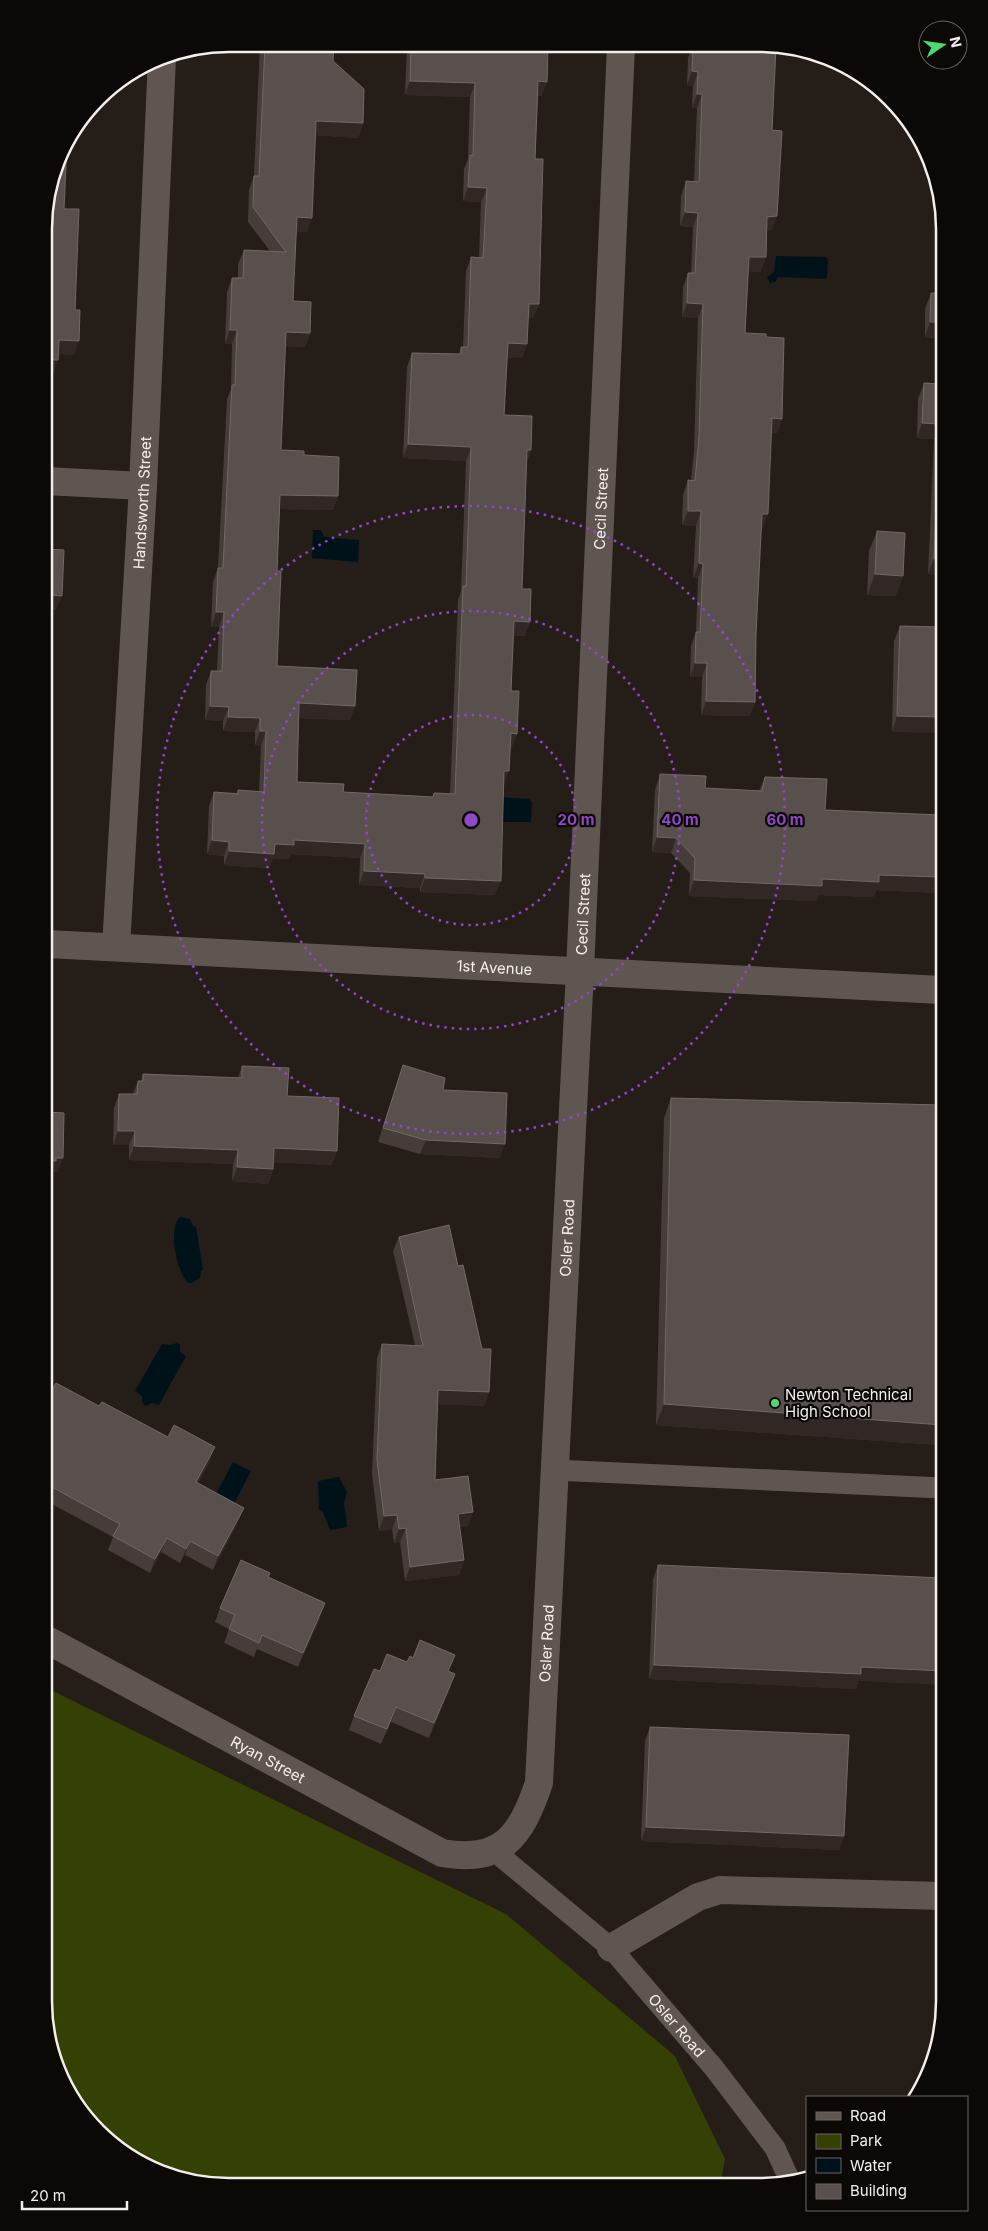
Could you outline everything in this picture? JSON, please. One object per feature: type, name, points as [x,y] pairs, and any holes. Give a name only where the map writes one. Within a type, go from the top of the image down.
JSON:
[{"type":"street","name":"Cecil Street","points":[[580,971],[622,52]]},
{"type":"street","name":"Handsworth Street","points":[[116,947],[143,486],[162,66]]},
{"type":"street","points":[[52,481],[143,486]]},
{"type":"street","name":"1st Avenue","points":[[52,944],[936,990]]},
{"type":"street","name":"Osler Road","points":[[493,1850],[510,1840],[520,1828],[531,1807],[539,1782],[580,971]]},
{"type":"street","name":"Ryan Street","points":[[52,1643],[442,1853],[464,1856],[493,1850]]},
{"type":"street","points":[[611,1948],[698,1897],[720,1890],[936,1896]]},
{"type":"lane","points":[[555,1470],[936,1488]]},
{"type":"lane","name":"Osler Road","points":[[493,1850],[611,1948],[714,2068],[775,2148],[788,2176]]},
{"type":"green space","points":[[52,1690],[506,1914],[675,2056],[725,2159],[722,2178],[218,2178],[172,2169],[131,2149],[104,2127],[82,2100],[62,2059],[54,2025],[52,2002]]},
{"type":"water","points":[[776,256],[826,257],[828,260],[827,277],[825,279],[778,277],[775,282],[770,283],[767,277],[774,272]]},
{"type":"water","points":[[313,530],[321,530],[324,537],[359,540],[358,562],[312,558]]},
{"type":"water","points":[[482,796],[529,799],[532,802],[531,822],[483,822]]},
{"type":"water","points":[[180,1217],[190,1219],[193,1226],[196,1227],[203,1270],[201,1271],[200,1278],[191,1283],[187,1282],[183,1276],[175,1249],[174,1230],[176,1222]]},
{"type":"water","points":[[177,1343],[180,1345],[180,1352],[186,1356],[159,1405],[152,1403],[145,1406],[142,1402],[142,1396],[135,1391],[162,1344],[170,1345]]},
{"type":"water","points":[[233,1462],[251,1471],[232,1508],[214,1498]]},
{"type":"water","points":[[339,1477],[347,1492],[344,1503],[347,1527],[330,1530],[323,1512],[319,1510],[318,1481]]},
{"type":"building","points":[[548,52],[547,82],[538,81],[535,159],[543,159],[539,304],[529,304],[527,344],[508,343],[504,415],[532,416],[531,450],[527,450],[522,589],[531,589],[530,622],[514,621],[511,691],[519,691],[517,734],[511,733],[509,771],[504,771],[501,881],[425,878],[425,874],[364,871],[365,844],[294,840],[294,845],[275,844],[274,854],[229,851],[229,842],[212,840],[214,792],[238,794],[238,790],[264,792],[266,731],[260,731],[260,718],[228,717],[229,707],[210,706],[211,671],[222,671],[224,612],[216,612],[218,568],[223,568],[232,385],[235,385],[237,330],[230,330],[232,278],[243,278],[244,250],[286,252],[253,207],[254,176],[259,176],[265,53],[333,53],[333,61],[364,89],[363,123],[316,121],[312,218],[297,217],[293,301],[311,302],[310,333],[286,332],[281,450],[304,451],[304,455],[339,457],[338,496],[280,495],[277,571],[281,571],[277,666],[357,670],[355,706],[299,703],[297,782],[344,784],[343,792],[433,797],[434,793],[455,794],[463,586],[466,586],[471,447],[408,444],[412,353],[461,354],[461,347],[468,347],[471,257],[483,258],[487,188],[468,187],[470,155],[473,156],[475,83],[410,81],[411,53]]},
{"type":"building","points":[[693,52],[776,53],[772,130],[782,131],[777,216],[767,217],[766,257],[749,257],[745,333],[766,334],[766,337],[784,338],[782,419],[772,418],[768,514],[762,514],[756,634],[755,702],[706,701],[707,663],[695,663],[696,632],[700,632],[703,564],[699,563],[701,511],[688,511],[688,480],[695,481],[699,437],[703,304],[687,303],[688,273],[695,273],[698,213],[685,212],[686,181],[699,182],[702,94],[697,94],[698,72],[692,71]]},
{"type":"building","points":[[66,162],[64,209],[79,209],[75,310],[80,310],[79,341],[59,340],[58,360],[52,360],[52,229],[56,195]]},
{"type":"building","points":[[931,293],[936,293],[936,322],[930,322]]},
{"type":"building","points":[[924,383],[936,384],[936,424],[922,423]]},
{"type":"building","points":[[936,511],[936,559],[934,559]]},
{"type":"building","points":[[877,531],[905,533],[903,576],[875,574]]},
{"type":"building","points":[[52,549],[64,550],[62,596],[52,595]]},
{"type":"building","points":[[900,626],[936,627],[936,717],[897,716]]},
{"type":"building","points":[[660,774],[706,776],[705,788],[762,791],[765,777],[827,779],[825,810],[936,815],[936,877],[879,875],[879,882],[822,879],[822,886],[694,880],[695,858],[676,838],[657,837]]},
{"type":"building","points":[[403,1065],[445,1078],[443,1090],[507,1093],[505,1144],[426,1140],[383,1128]]},
{"type":"building","points":[[242,1066],[289,1068],[287,1096],[339,1098],[337,1151],[274,1148],[273,1169],[237,1167],[238,1150],[134,1146],[135,1131],[118,1131],[119,1094],[137,1094],[138,1081],[143,1081],[143,1074],[242,1078]]},
{"type":"building","points":[[671,1098],[936,1105],[936,1425],[664,1404]]},
{"type":"building","points":[[52,1112],[64,1113],[63,1158],[56,1158],[56,1161],[52,1161]]},
{"type":"building","points":[[449,1225],[458,1266],[463,1265],[482,1349],[491,1349],[489,1392],[438,1390],[435,1480],[468,1476],[473,1512],[458,1514],[464,1560],[410,1567],[406,1528],[399,1529],[397,1515],[384,1516],[377,1460],[382,1344],[423,1346],[399,1237]]},
{"type":"building","points":[[56,1383],[99,1406],[102,1402],[168,1437],[174,1425],[215,1447],[196,1482],[244,1508],[218,1556],[190,1541],[186,1549],[167,1538],[155,1559],[113,1536],[120,1524],[52,1487],[52,1390]]},
{"type":"building","points":[[241,1560],[270,1573],[268,1577],[325,1603],[303,1653],[262,1635],[259,1643],[229,1629],[235,1615],[220,1608]]},
{"type":"building","points":[[658,1565],[936,1578],[936,1671],[861,1667],[861,1674],[654,1665]]},
{"type":"building","points":[[420,1640],[455,1655],[448,1671],[455,1674],[434,1723],[396,1707],[387,1729],[354,1716],[374,1669],[380,1671],[387,1654],[407,1662],[410,1656],[413,1658]]},
{"type":"building","points":[[650,1727],[849,1735],[844,1836],[646,1827]]},
{"type":"place","name":"Newton Technical High School","points":[[775,1403]]}]
